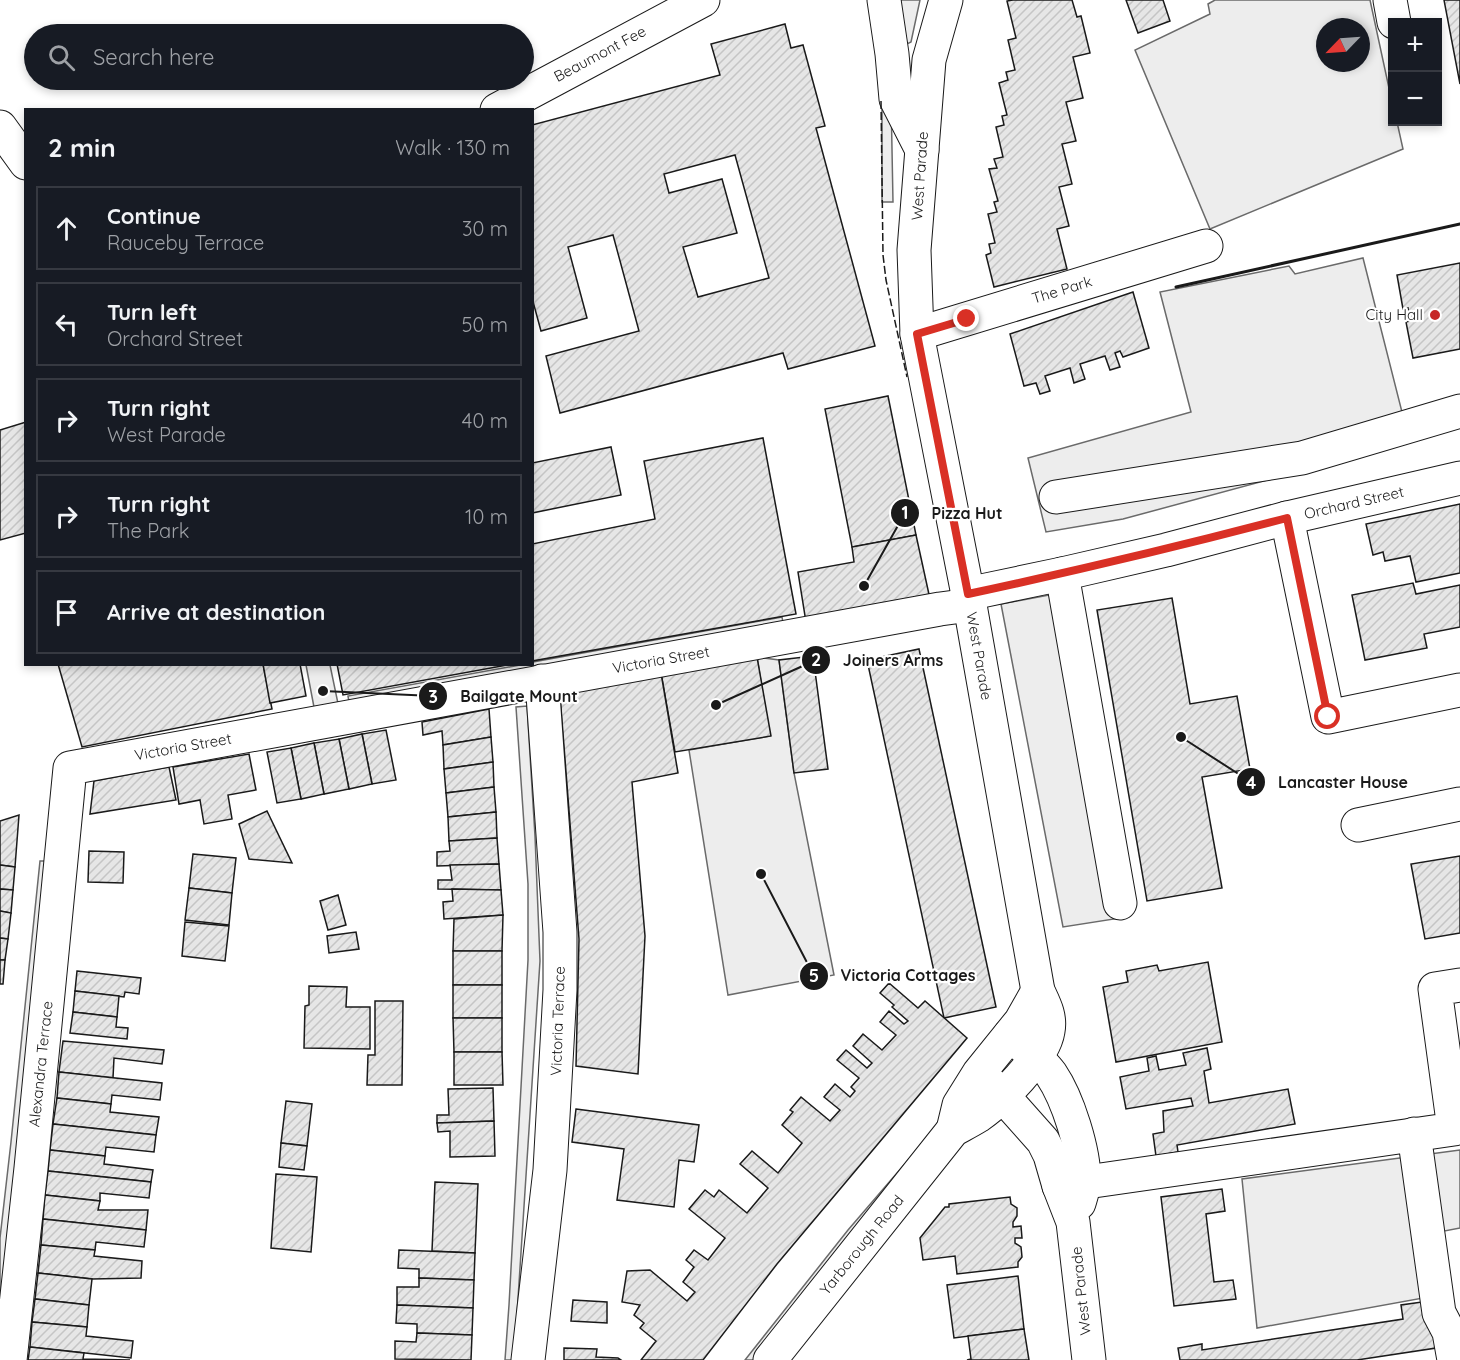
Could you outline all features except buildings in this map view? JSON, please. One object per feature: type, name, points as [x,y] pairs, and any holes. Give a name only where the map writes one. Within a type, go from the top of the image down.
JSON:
[{"type":"street","name":"Beaumont Fee","points":[[501,108],[703,0]]},
{"type":"street","points":[[884,0],[896,99],[922,150]]},
{"type":"street","name":"West Parade","points":[[946,0],[929,60],[915,250],[917,334],[969,599],[1038,991],[1048,1010],[1049,1029],[1045,1044],[1036,1058],[1003,1096]]},
{"type":"street","points":[[1390,0],[1393,18]]},
{"type":"street","points":[[0,127],[24,160]]},
{"type":"street","name":"The Park","points":[[917,334],[1206,246]]},
{"type":"street","points":[[1056,497],[1302,459],[1460,411]]},
{"type":"street","name":"Orchard Street","points":[[969,599],[1287,518],[1460,478]]},
{"type":"street","points":[[1287,518],[1328,717],[1460,690]]},
{"type":"street","points":[[1062,574],[1120,903]]},
{"type":"street","name":"Victoria Street","points":[[70,768],[969,599]]},
{"type":"street","name":"Victoria Terrace","points":[[528,1360],[550,1170],[560,990],[560,932],[542,681]]},
{"type":"street","name":"Alexandra Terrace","points":[[10,1360],[70,768]]},
{"type":"street","points":[[1358,825],[1460,804]]},
{"type":"street","points":[[1038,991],[1021,1021],[980,1073],[1043,1141],[1050,1155],[1072,1184],[1454,1129],[1435,989],[1460,985]]},
{"type":"street","name":"West Parade","points":[[1010,1035],[1050,1072],[1069,1109],[1080,1152],[1072,1184],[1073,1222],[1089,1360]]},
{"type":"street","name":"Yarborough Road","points":[[953,1130],[959,1105],[980,1073]]},
{"type":"street","name":"Yarborough Road","points":[[770,1360],[953,1130],[978,1116],[1003,1096]]},
{"type":"street","points":[[1414,1134],[1439,1312],[1454,1341]]},
{"type":"shaded area","points":[[896,0],[920,0],[911,42],[907,44]]},
{"type":"shaded area","points":[[1215,0],[1370,0],[1388,83],[1388,126],[1398,126],[1403,149],[1210,229],[1135,50],[1210,14],[1208,4]]},
{"type":"shaded area","points":[[882,96],[891,96],[893,202],[882,202]]},
{"type":"shaded area","points":[[1363,258],[1402,412],[1275,478],[1123,519],[1046,532],[1028,458],[1191,412],[1160,292],[1289,266],[1295,274]]},
{"type":"shaded area","points":[[1065,592],[1127,917],[1063,927],[1001,604]]},
{"type":"shaded area","points":[[782,617],[784,629],[350,708],[348,696],[514,666],[534,666],[534,662]]},
{"type":"shaded area","points":[[757,657],[779,660],[794,773],[834,975],[728,995],[689,750],[770,736]]},
{"type":"shaded area","points":[[306,666],[330,666],[341,718],[317,723]]},
{"type":"shaded area","points":[[527,706],[540,961],[514,1360],[505,1360],[528,960],[528,884],[516,707]]},
{"type":"shaded area","points":[[40,861],[51,861],[0,1348],[0,1238]]},
{"type":"shaded area","points":[[940,1123],[758,1360],[745,1360],[848,1230]]},
{"type":"shaded area","points":[[1460,1150],[1460,1228],[1444,1231],[1451,1293],[1257,1328],[1242,1179]]},
{"type":"fence","points":[[881,101],[883,255],[886,280],[907,377]]},
{"type":"wall","points":[[1176,287],[1460,224]]},
{"type":"place","name":"City Hall","points":[[1435,315]]},
{"type":"place","name":"Pizza Hut","points":[[864,586]]},
{"type":"place","name":"Bailgate Mount","points":[[323,691]]},
{"type":"place","name":"Joiners Arms","points":[[716,705]]},
{"type":"place","name":"Lancaster House","points":[[1181,737]]},
{"type":"place","name":"Victoria Cottages","points":[[761,874]]},
{"type":"route","points":[[967,319],[917,334],[968,594],[1166,550],[1287,518],[1328,717]]}]
